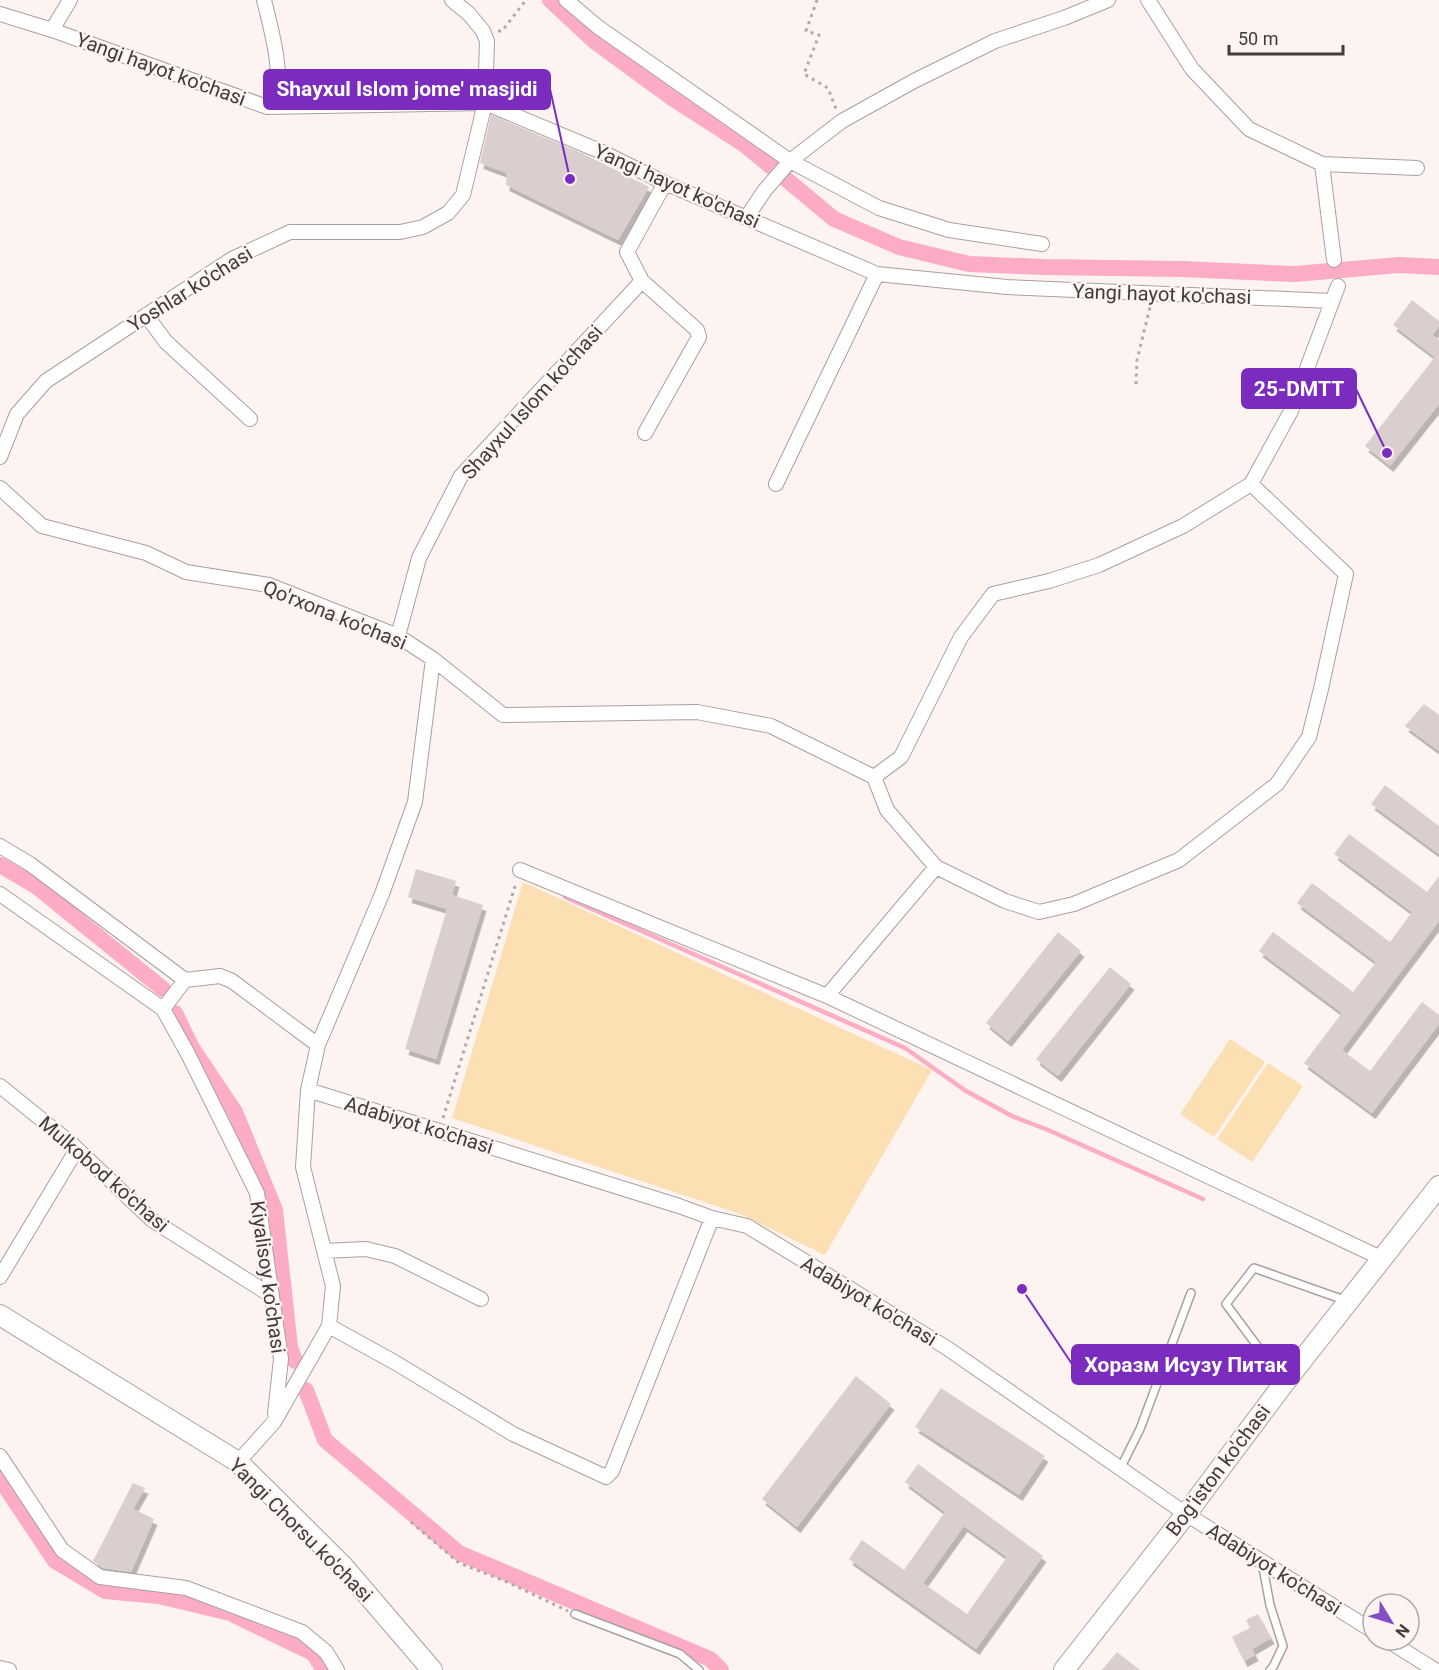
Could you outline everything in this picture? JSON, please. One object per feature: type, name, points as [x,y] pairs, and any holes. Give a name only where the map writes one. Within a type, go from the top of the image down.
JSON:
[{"type":"main road","name":"Bog'iston ko'chasi","points":[[1064,1670],[1439,1186]]},
{"type":"main road","name":"Yangi Chorsu ko'chasi","points":[[0,1315],[238,1462],[342,1565],[432,1670]]},
{"type":"street","points":[[52,30],[70,0]]},
{"type":"street","points":[[264,0],[274,41],[280,83],[277,106]]},
{"type":"street","points":[[452,0],[469,14],[483,31]]},
{"type":"street","points":[[566,0],[598,27],[790,161],[879,208],[950,230],[1042,244]]},
{"type":"street","points":[[746,218],[765,190],[790,161],[842,121],[914,81],[995,41],[1064,18],[1108,0]]},
{"type":"street","points":[[1148,0],[1192,69],[1249,129],[1322,164],[1417,168]]},
{"type":"street","name":"Yangi hayot ko'chasi","points":[[0,14],[52,30],[267,107],[485,103],[602,152],[665,183],[877,274],[1007,288],[1332,301]]},
{"type":"street","name":"Yoshlar ko'chasi","points":[[0,457],[17,414],[46,381],[232,259],[290,232],[400,232],[423,227],[448,213],[463,195],[485,103],[487,41],[483,31]]},
{"type":"street","points":[[1322,164],[1334,261]]},
{"type":"street","points":[[645,433],[699,337],[697,330],[642,281],[627,252],[665,183]]},
{"type":"street","points":[[776,484],[877,274]]},
{"type":"street","name":"Shayxul Islom ko'chasi","points":[[398,636],[419,558],[461,476],[642,281]]},
{"type":"street","points":[[1251,484],[1346,574],[1309,737],[1278,784],[1179,860],[1074,904],[1039,912],[1005,901],[936,867],[888,810],[874,777],[901,757],[961,637],[993,594],[1048,581],[1099,565],[1183,526],[1251,484],[1291,411],[1338,286]]},
{"type":"street","points":[[146,315],[166,342],[250,419]]},
{"type":"street","name":"Qo'rxona ko'chasi","points":[[0,488],[42,526],[146,553],[186,572],[269,585],[398,636],[433,659],[503,715],[697,712],[771,726],[874,777]]},
{"type":"street","points":[[238,1462],[274,1422],[329,1326],[333,1286],[303,1167],[308,1090],[318,1045],[382,894],[415,802],[433,659]]},
{"type":"street","points":[[0,846],[30,864],[185,980]]},
{"type":"street","points":[[827,996],[936,867]]},
{"type":"street","points":[[520,870],[827,996],[1383,1259]]},
{"type":"street","name":"Kiyalisoy ko'chasi","points":[[0,894],[163,1009],[188,1054],[257,1193],[281,1359],[274,1422]]},
{"type":"street","points":[[163,1009],[185,980],[220,976],[232,981],[318,1045]]},
{"type":"street","name":"Mulkobod ko'chasi","points":[[0,1086],[77,1149],[152,1221],[272,1296]]},
{"type":"street","name":"Adabiyot ko'chasi","points":[[308,1090],[712,1218],[747,1226],[947,1348],[1186,1514],[1361,1624]]},
{"type":"street","points":[[0,1277],[77,1149]]},
{"type":"street","points":[[329,1326],[396,1363],[513,1434],[606,1477],[612,1472],[712,1218]]},
{"type":"street","points":[[324,1251],[366,1249],[395,1256],[481,1299]]},
{"type":"street","points":[[0,1456],[62,1550],[100,1577],[186,1588],[302,1632],[326,1652],[337,1670]]},
{"type":"street","points":[[1407,1652],[1436,1670]]},
{"type":"street","points":[[0,1668],[9,1670]]},
{"type":"lane","points":[[1285,1382],[1226,1304],[1254,1268],[1349,1302]]},
{"type":"lane","points":[[1120,1469],[1140,1429],[1191,1293]]},
{"type":"lane","points":[[1261,1562],[1270,1605],[1283,1646],[1274,1667],[1270,1670]]},
{"type":"lane","points":[[575,1614],[680,1654],[699,1670]]},
{"type":"path","points":[[483,31],[502,31],[525,0]]},
{"type":"path","points":[[817,0],[806,31],[819,35],[804,74],[828,88],[842,121]]},
{"type":"path","points":[[1136,384],[1137,360],[1153,293]]},
{"type":"path","points":[[439,1131],[520,870]]},
{"type":"path","points":[[411,1522],[459,1563],[505,1581],[575,1614]]},
{"type":"shaded area","points":[[523,882],[932,1070],[825,1255],[740,1214],[452,1118]]},
{"type":"shaded area","points":[[1230,1039],[1265,1062],[1214,1137],[1180,1114]]},
{"type":"shaded area","points":[[1268,1063],[1303,1086],[1252,1162],[1217,1139]]},
{"type":"building","points":[[491,115],[584,154],[649,187],[618,240],[506,185],[507,173],[480,163]]},
{"type":"building","points":[[1412,300],[1439,321],[1439,326],[1432,335],[1439,340],[1439,404],[1390,466],[1365,446],[1435,357],[1393,325]]},
{"type":"building","points":[[1424,704],[1439,715],[1439,751],[1405,726]]},
{"type":"building","points":[[1385,785],[1439,826],[1439,854],[1371,804]]},
{"type":"building","points":[[1349,834],[1427,892],[1439,876],[1439,921],[1342,1050],[1370,1071],[1422,1002],[1439,1015],[1439,1024],[1372,1113],[1304,1063],[1342,1013],[1259,951],[1273,932],[1353,992],[1376,962],[1297,903],[1312,883],[1390,942],[1412,912],[1334,854]]},
{"type":"building","points":[[416,869],[456,881],[452,895],[483,905],[436,1059],[405,1049],[447,909],[408,897]]},
{"type":"building","points":[[1058,932],[1081,951],[1008,1041],[986,1023]]},
{"type":"building","points":[[1110,967],[1131,984],[1058,1076],[1036,1059]]},
{"type":"building","points":[[856,1376],[891,1404],[797,1527],[762,1499]]},
{"type":"building","points":[[941,1388],[1045,1456],[1019,1495],[915,1427]]},
{"type":"building","points":[[918,1464],[1043,1556],[976,1649],[849,1559],[862,1540],[904,1570],[945,1512],[905,1482]],"holes":[[[964,1526],[1007,1557],[967,1614],[923,1583]]]},
{"type":"building","points":[[133,1483],[145,1488],[133,1509],[154,1519],[131,1572],[103,1568],[93,1561]]},
{"type":"building","points":[[1258,1614],[1271,1638],[1252,1649],[1255,1655],[1244,1661],[1232,1637],[1250,1628],[1246,1620]]},
{"type":"building","points":[[1117,1652],[1140,1670],[1102,1670]]},
{"type":"waterway","points":[[550,0],[594,41],[672,98],[745,145],[834,219],[899,247],[969,264],[1044,267],[1182,269],[1295,274],[1399,265],[1439,267]]},
{"type":"waterway","points":[[0,865],[36,886],[163,989]]},
{"type":"waterway","points":[[565,897],[905,1048],[966,1091],[1012,1116],[1203,1199]]},
{"type":"waterway","points":[[175,1013],[192,1048],[235,1112],[275,1210],[290,1347],[295,1361]]},
{"type":"waterway","points":[[306,1390],[325,1440],[459,1553],[710,1659],[721,1670]]},
{"type":"waterway","points":[[0,1479],[55,1561],[105,1591],[159,1596],[230,1613],[313,1653],[324,1670]]},
{"type":"place","name":"Shayxul Islom jome' masjidi","points":[[570,179]]},
{"type":"place","name":"25-DMTT","points":[[1387,453]]},
{"type":"place","name":"Хоразм Исузу Питак","points":[[1022,1289]]}]
